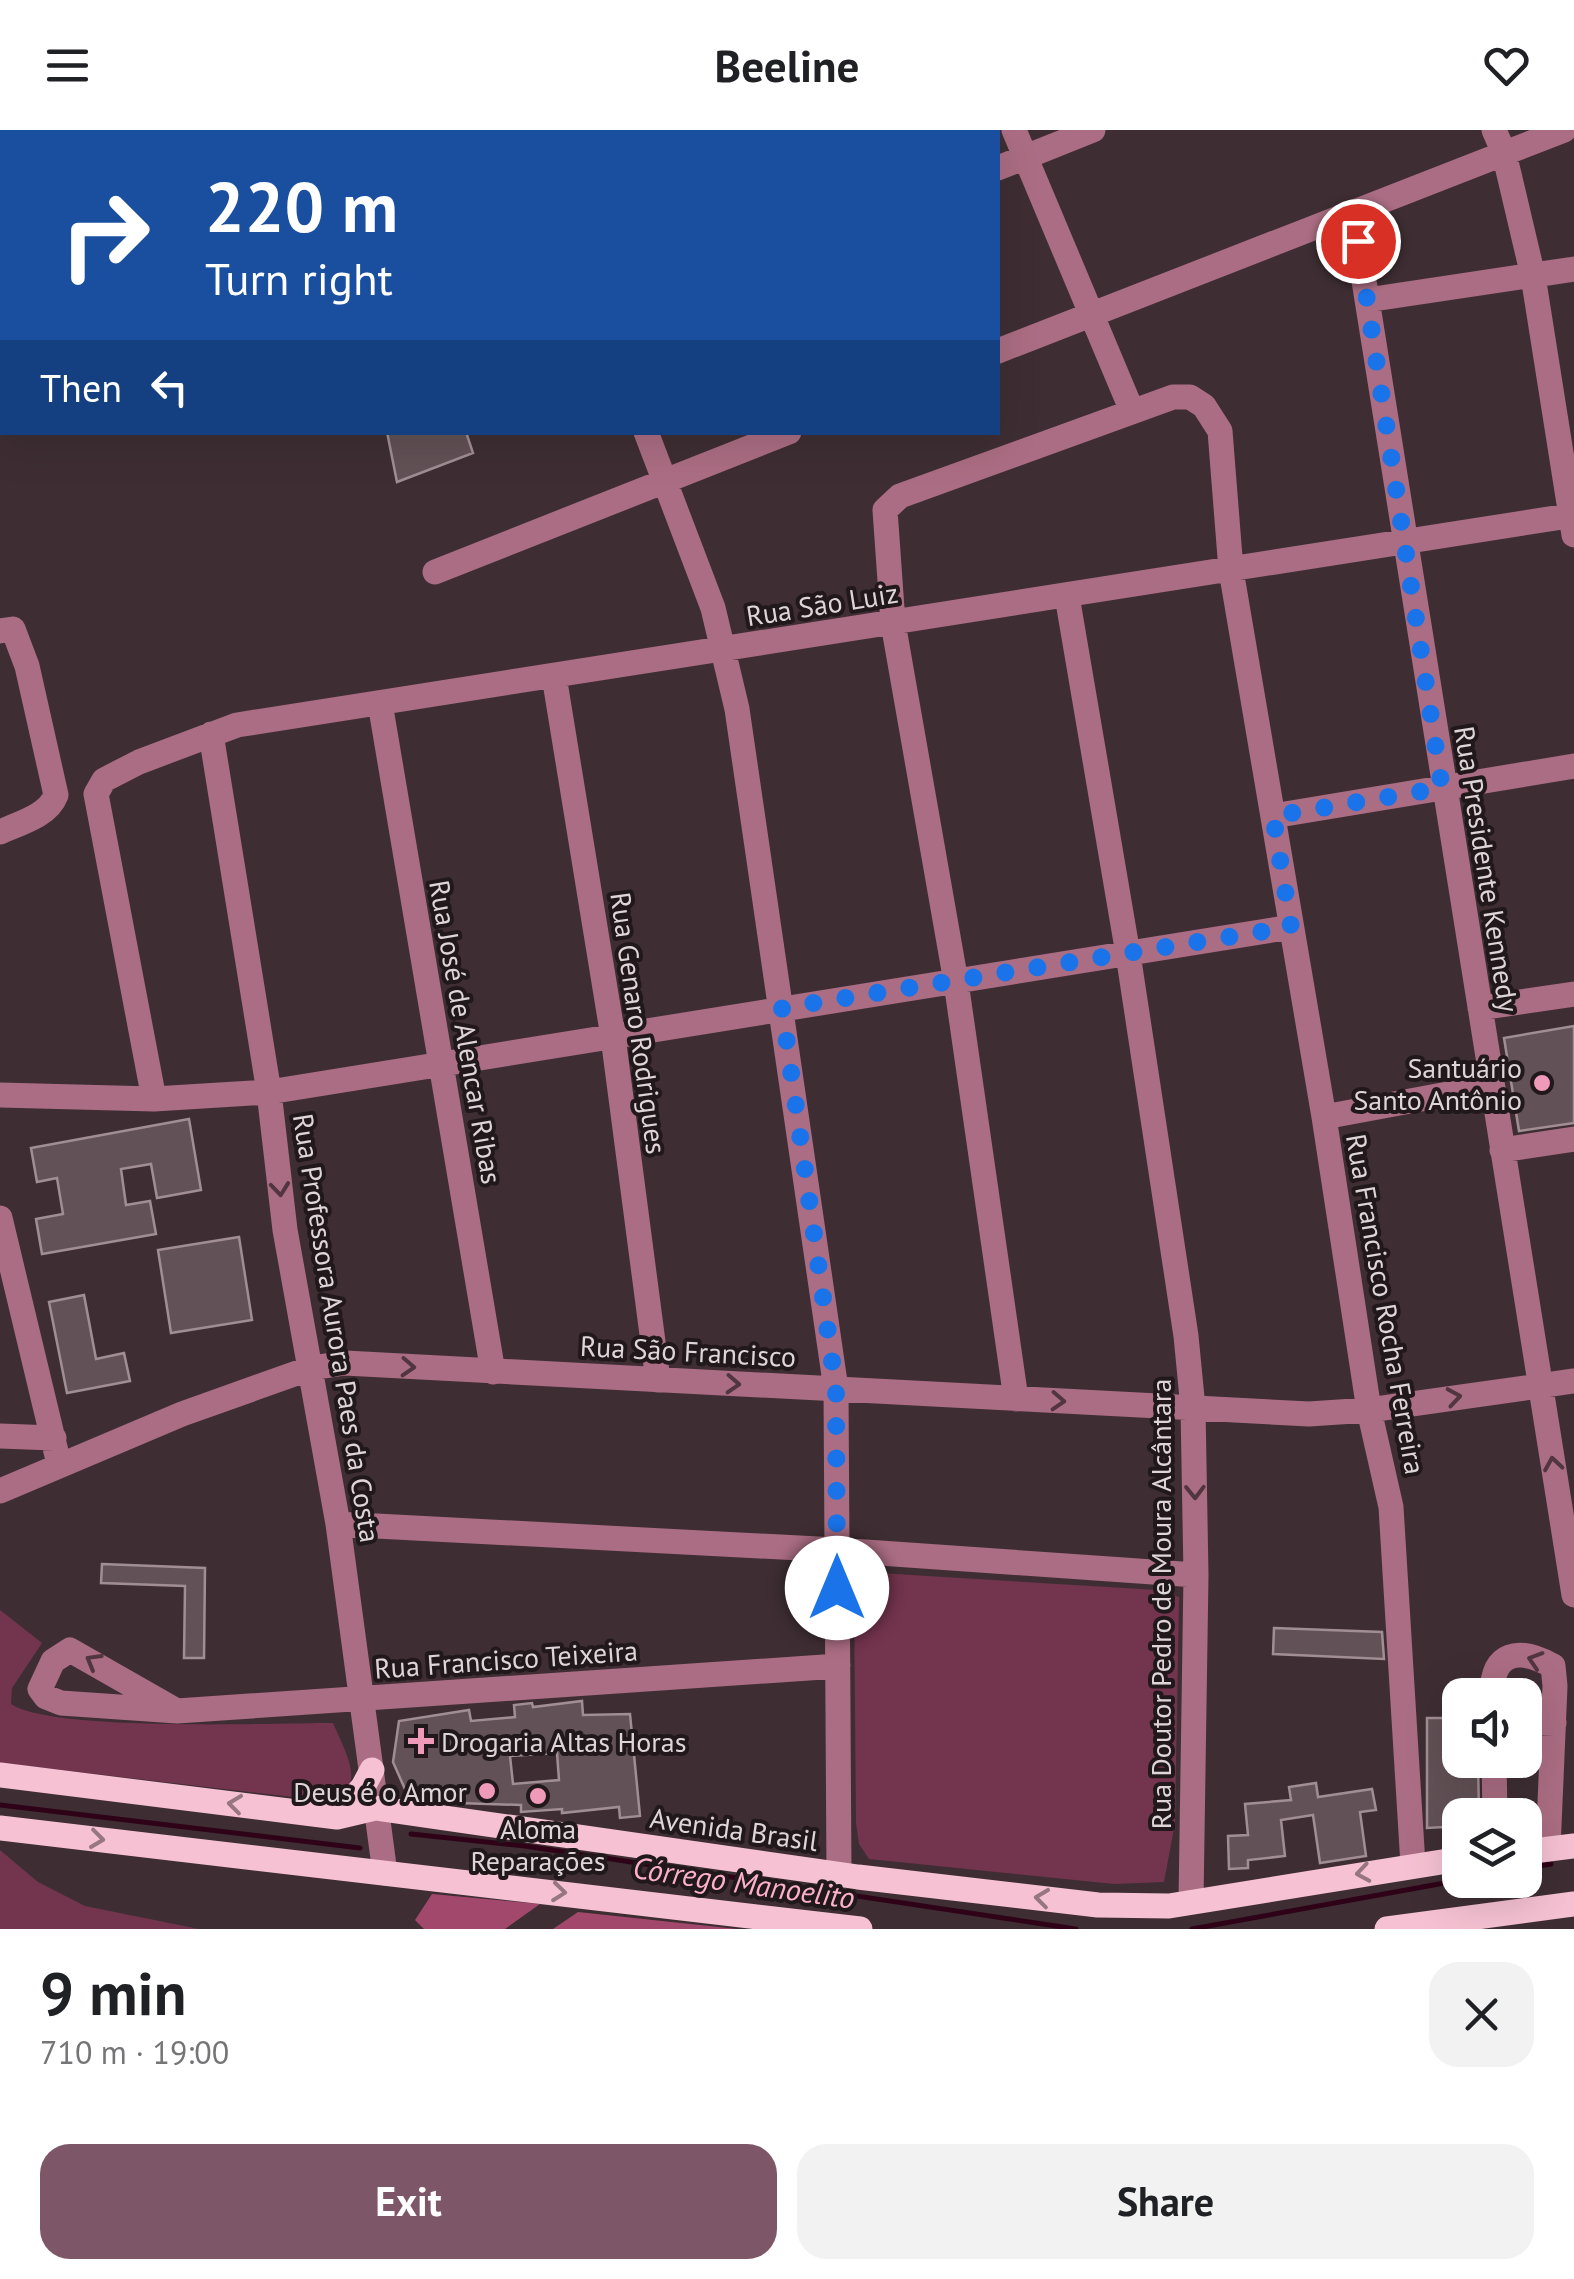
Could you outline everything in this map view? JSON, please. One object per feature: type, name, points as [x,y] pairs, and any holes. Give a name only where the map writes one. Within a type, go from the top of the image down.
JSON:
[{"type":"main road","points":[[338,1817],[372,1770]]},
{"type":"main road","name":"Avenida Brasil","points":[[0,1775],[338,1817],[375,1808],[838,1875],[1098,1905],[1169,1906],[1442,1861]]},
{"type":"main road","points":[[0,1828],[385,1873],[754,1923],[860,1929]]},
{"type":"main road","points":[[1387,1929],[1574,1904]]},
{"type":"street","points":[[1014,130],[1132,412],[900,496],[885,510],[893,623],[956,982],[1016,1399]]},
{"type":"street","points":[[1000,167],[1093,130]]},
{"type":"street","points":[[1000,350],[1352,212],[1499,142],[1564,130]]},
{"type":"street","points":[[1499,142],[1533,276],[1573,522]]},
{"type":"street","name":"Rua Presidente Kennedy","points":[[1352,212],[1574,1595]]},
{"type":"street","points":[[1367,300],[1574,269]]},
{"type":"street","name":"Rua Francisco Rocha Ferreira","points":[[1132,412],[1173,397],[1190,397],[1204,406],[1220,432],[1231,570],[1324,1117],[1368,1410],[1391,1506],[1413,1865]]},
{"type":"street","points":[[647,435],[712,608],[737,709],[836,1389],[838,1875]]},
{"type":"street","points":[[435,572],[782,435]]},
{"type":"street","name":"Rua São Luiz","points":[[154,1099],[96,794],[104,780],[138,762],[236,724],[1404,542],[1573,522]]},
{"type":"street","name":"Rua Doutor Pedro de Moura Alcântara","points":[[1068,596],[1128,954],[1186,1336],[1193,1408],[1196,1575],[1191,1901]]},
{"type":"street","points":[[0,632],[12,629],[27,666],[56,795],[52,806],[0,832]]},
{"type":"street","name":"Rua Genaro Rodrigues","points":[[554,676],[613,1036],[658,1380]]},
{"type":"street","name":"Rua José de Alencar Ribas","points":[[380,703],[493,1372]]},
{"type":"street","name":"Rua Professora Aurora Paes da Costa","points":[[211,734],[270,1092],[285,1230],[338,1524],[385,1873]]},
{"type":"street","points":[[1273,816],[1574,766]]},
{"type":"street","points":[[0,1095],[154,1099],[270,1092],[1291,927]]},
{"type":"street","points":[[1480,1008],[1574,994]]},
{"type":"street","points":[[1324,1117],[1491,1086]]},
{"type":"street","points":[[1502,1150],[1574,1139]]},
{"type":"street","points":[[0,1218],[6,1268],[59,1464]]},
{"type":"street","name":"Rua São Francisco","points":[[0,1492],[182,1414],[312,1368],[344,1363],[1309,1414],[1368,1410],[1574,1382]]},
{"type":"street","points":[[0,1436],[54,1438]]},
{"type":"street","points":[[338,1524],[837,1550],[1196,1575]]},
{"type":"street","name":"Rua Francisco Teixeira","points":[[177,1711],[70,1650],[54,1661],[40,1689],[46,1697],[61,1702],[177,1711],[838,1666]]},
{"type":"street","points":[[1494,1678],[1502,1660],[1514,1654],[1553,1666],[1556,1686],[1549,1849]]},
{"type":"street","points":[[1542,1722],[1554,1722]]},
{"type":"shaded area","points":[[879,1573],[1157,1590],[1179,1597],[1175,1823],[1164,1882],[1114,1884],[869,1859],[859,1844],[856,1823],[854,1595]]},
{"type":"shaded area","points":[[0,1610],[42,1643],[12,1688],[11,1704],[34,1713],[115,1722],[333,1723],[349,1763],[349,1785],[330,1797],[311,1799],[0,1763]]},
{"type":"shaded area","points":[[0,1850],[38,1882],[85,1906],[199,1929],[0,1929]]},
{"type":"shaded area","points":[[432,1894],[540,1904],[505,1929],[424,1929],[415,1920]]},
{"type":"shaded area","points":[[578,1912],[737,1929],[553,1929]]},
{"type":"building","points":[[388,435],[467,435],[473,453],[397,482]]},
{"type":"building","name":"Santuário Santo Antônio","points":[[1574,1026],[1574,1123],[1519,1131],[1504,1038]]},
{"type":"building","points":[[189,1119],[201,1190],[157,1198],[151,1164],[121,1169],[126,1205],[150,1201],[156,1234],[42,1254],[36,1219],[63,1214],[57,1178],[37,1182],[31,1148]]},
{"type":"building","points":[[239,1237],[252,1320],[171,1333],[158,1250]]},
{"type":"building","points":[[84,1295],[96,1359],[124,1353],[130,1381],[67,1393],[49,1302]]},
{"type":"building","points":[[102,1564],[205,1568],[204,1658],[184,1658],[185,1586],[101,1583]]},
{"type":"building","points":[[1274,1628],[1382,1632],[1384,1659],[1273,1654]]},
{"type":"building","points":[[582,1701],[583,1715],[630,1714],[640,1816],[620,1818],[619,1807],[562,1813],[562,1809],[521,1812],[521,1805],[458,1803],[408,1796],[393,1762],[399,1721],[469,1710],[471,1721],[515,1717],[514,1705],[532,1703],[533,1707]],"holes":[[[557,1753],[559,1780],[513,1784],[510,1756]]]},
{"type":"building","points":[[1427,1718],[1442,1718],[1442,1778],[1478,1778],[1479,1798],[1442,1798],[1442,1827],[1427,1828]]},
{"type":"building","points":[[1316,1783],[1318,1797],[1372,1789],[1376,1810],[1360,1812],[1366,1856],[1320,1863],[1313,1815],[1281,1820],[1285,1856],[1248,1860],[1248,1868],[1229,1869],[1228,1836],[1248,1835],[1245,1804],[1291,1800],[1289,1787]]},
{"type":"waterway","points":[[0,1805],[360,1848]]},
{"type":"waterway","name":"Córrego Manoelito","points":[[411,1834],[525,1846],[1076,1929]]},
{"type":"waterway","name":"Córrego Manoelito","points":[[1542,1865],[1551,1864]]},
{"type":"waterway","name":"Córrego Manoelito","points":[[1192,1929],[1442,1883]]},
{"type":"place","name":"Santuário Santo Antônio","points":[[1542,1083]]},
{"type":"place","name":"Drogaria Altas Horas","points":[[421,1741]]},
{"type":"place","name":"Deus é o Amor","points":[[487,1791]]},
{"type":"place","name":"Aloma Reparações","points":[[538,1796]]},
{"type":"route","points":[[837,1588],[836,1389],[782,1008],[1291,927],[1273,816],[1442,788],[1358,241]]}]
